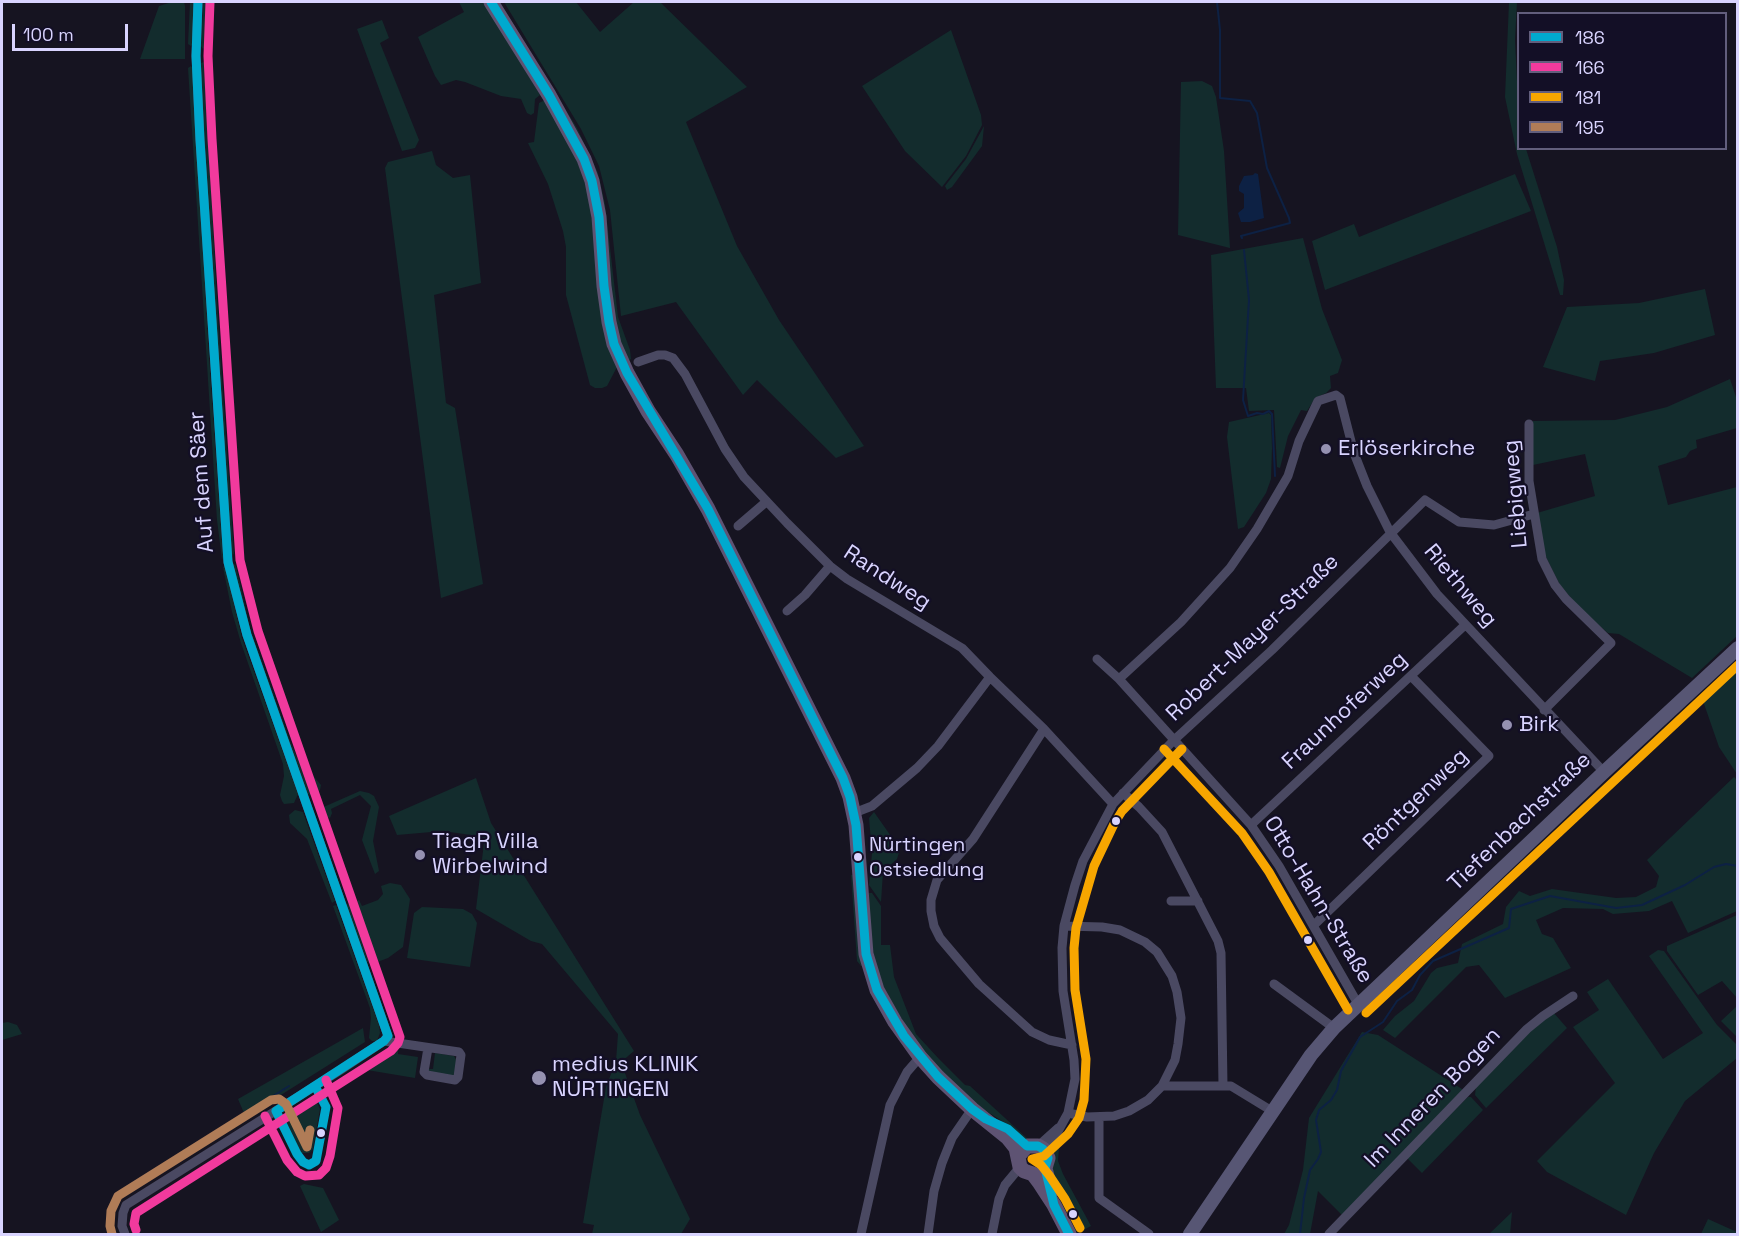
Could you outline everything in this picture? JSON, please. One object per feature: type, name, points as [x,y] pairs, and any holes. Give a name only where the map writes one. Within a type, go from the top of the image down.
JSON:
[{"type":"main road","points":[[491,2],[549,95],[584,159],[592,182],[599,217],[609,322],[614,344],[627,373],[708,509],[843,778],[854,813],[860,857],[864,936],[870,971],[884,1004],[920,1057],[972,1109],[1033,1158],[1069,1234]]},
{"type":"street","name":"Auf dem Säer","points":[[198,2],[196,56],[200,140],[228,562],[247,635],[387,1029],[388,1036],[384,1041]]},
{"type":"street","name":"Randweg","points":[[638,362],[658,355],[673,358],[725,449],[744,477],[766,502],[830,566],[847,579],[962,648],[1044,729],[1113,804]]},
{"type":"street","name":"Riethweg","points":[[1119,679],[1181,622],[1230,568],[1257,529],[1288,476],[1299,441],[1318,401],[1336,396],[1340,398],[1354,453],[1367,486],[1390,532],[1437,594],[1604,772]]},
{"type":"street","name":"Liebigweg","points":[[1529,424],[1530,481],[1542,559],[1555,585],[1575,610],[1611,643],[1544,710]]},
{"type":"street","name":"Robert-Mayer-Straße","points":[[992,1234],[999,1199],[1005,1185],[1033,1158],[1068,1113],[1075,1079],[1063,991],[1064,927],[1083,861],[1113,804],[1173,741],[1272,650],[1425,500],[1459,522],[1494,525],[1534,514]]},
{"type":"street","points":[[738,526],[766,502]]},
{"type":"street","points":[[787,611],[805,595],[830,566]]},
{"type":"street","name":"Fraunhoferweg","points":[[1251,825],[1466,625]]},
{"type":"street","name":"Tiefenbachstraße","points":[[1190,1234],[1311,1055],[1334,1028],[1737,648]]},
{"type":"street","name":"Otto-Hahn-Straße","points":[[1097,659],[1119,679],[1251,825],[1279,866],[1358,1004]]},
{"type":"street","name":"Röntgenweg","points":[[1314,925],[1489,756],[1411,676]]},
{"type":"street","points":[[854,813],[872,806],[931,754],[990,677]]},
{"type":"street","points":[[1044,729],[973,839],[937,880],[931,900],[931,911],[934,927],[940,938],[979,984],[1032,1032],[1049,1040],[1072,1045]]},
{"type":"street","points":[[1123,794],[1139,807],[1162,832],[1218,941],[1221,952],[1223,1086]]},
{"type":"street","points":[[1171,902],[1198,901]]},
{"type":"street","points":[[1064,927],[1102,927],[1133,935],[1157,952],[1165,963],[1178,992],[1181,1018],[1175,1060],[1162,1086],[1148,1100],[1129,1111],[1100,1117],[1068,1113]]},
{"type":"street","points":[[1274,984],[1334,1028]]},
{"type":"street","name":"Im Inneren Bogen","points":[[1329,1234],[1527,1029],[1572,996]]},
{"type":"street","points":[[125,1234],[122,1226],[126,1204],[384,1041],[459,1052],[461,1055],[458,1077],[455,1080],[427,1075],[424,1072],[428,1048]]},
{"type":"street","points":[[861,1234],[890,1105],[907,1072],[920,1057]]},
{"type":"street","points":[[1162,1086],[1232,1086],[1272,1111]]},
{"type":"street","points":[[928,1234],[934,1191],[942,1162],[952,1138],[972,1109]]},
{"type":"street","points":[[1100,1117],[1100,1198],[1149,1234]]},
{"type":"green space","points":[[172,2],[184,2],[185,6],[185,59],[140,59],[159,6]]},
{"type":"green space","points":[[190,2],[195,2],[193,44],[191,46],[188,44]]},
{"type":"green space","points":[[203,2],[207,2],[205,47],[203,49],[201,46]]},
{"type":"green space","points":[[459,2],[485,2],[540,95],[535,99],[534,113],[531,115],[527,113],[521,99],[501,96],[456,80],[441,85],[435,76],[418,37],[464,12]]},
{"type":"green space","points":[[495,2],[500,2],[577,128],[598,173],[605,204],[618,317],[630,350],[631,359],[628,361],[616,333],[597,184]]},
{"type":"green space","points":[[504,2],[576,2],[600,32],[634,2],[660,2],[747,87],[686,122],[737,246],[779,320],[864,446],[836,458],[757,380],[743,395],[676,302],[621,316],[610,210],[599,166],[581,129]]},
{"type":"green space","points":[[1509,2],[1517,2],[1515,40],[1517,150],[1526,150],[1557,247],[1564,280],[1563,295],[1560,295],[1517,154],[1505,97]]},
{"type":"green space","points":[[382,20],[389,38],[380,43],[419,140],[415,148],[402,151],[357,29]]},
{"type":"green space","points":[[951,30],[981,115],[982,125],[966,156],[942,187],[905,151],[862,86]]},
{"type":"green space","points":[[204,62],[234,553],[232,557],[202,126],[201,63]]},
{"type":"green space","points":[[191,66],[193,68],[222,560],[217,520],[188,68]]},
{"type":"green space","points":[[1202,81],[1212,86],[1216,97],[1224,151],[1230,248],[1178,235],[1181,82]]},
{"type":"green space","points":[[545,100],[575,155],[587,189],[617,367],[607,386],[602,388],[590,385],[566,295],[566,247],[563,231],[548,184],[528,143],[534,142],[539,103]]},
{"type":"green space","points":[[984,126],[982,146],[952,187],[947,190],[945,186],[966,159]]},
{"type":"green space","points":[[432,151],[436,165],[453,178],[470,175],[481,283],[434,295],[446,403],[455,408],[483,584],[441,598],[385,168],[388,162]]},
{"type":"green space","points":[[1515,174],[1531,211],[1325,290],[1312,241],[1354,224],[1359,237]]},
{"type":"green space","points":[[1303,238],[1322,309],[1342,360],[1338,373],[1330,376],[1331,388],[1315,398],[1307,411],[1301,410],[1288,436],[1280,468],[1277,467],[1274,410],[1249,411],[1246,388],[1216,388],[1211,255]]},
{"type":"green space","points":[[1705,289],[1715,335],[1654,353],[1600,361],[1595,381],[1543,367],[1567,307],[1639,303]]},
{"type":"green space","points":[[1730,379],[1737,400],[1737,428],[1696,440],[1697,448],[1690,451],[1686,457],[1658,466],[1668,505],[1737,487],[1737,636],[1692,678],[1619,634],[1608,633],[1583,612],[1560,585],[1544,553],[1537,513],[1595,496],[1585,454],[1533,465],[1533,421],[1615,420],[1667,407]]},
{"type":"green space","points":[[1269,413],[1271,415],[1272,448],[1271,479],[1266,493],[1244,527],[1238,529],[1227,437],[1229,422]]},
{"type":"green space","points":[[233,563],[236,566],[250,628],[290,741],[297,757],[321,785],[320,790],[313,796],[305,793],[247,628]]},
{"type":"green space","points":[[225,566],[242,638],[298,794],[294,803],[284,804],[280,795],[284,776],[283,764],[241,643],[232,612],[223,567]]},
{"type":"green space","points":[[1737,669],[1737,774],[1719,747],[1703,701]]},
{"type":"green space","points":[[1734,777],[1738,781],[1737,911],[1688,933],[1672,901],[1649,911],[1613,914],[1603,909],[1563,908],[1536,920],[1542,934],[1553,938],[1571,968],[1505,998],[1479,965],[1466,967],[1395,1038],[1383,1030],[1395,1016],[1414,1001],[1431,973],[1437,968],[1458,963],[1462,944],[1503,924],[1506,907],[1519,891],[1530,896],[1552,889],[1616,898],[1636,897],[1656,887],[1659,876],[1647,860]]},
{"type":"green space","points":[[476,778],[491,823],[634,1051],[621,1062],[640,1115],[690,1219],[681,1234],[592,1234],[594,1225],[583,1223],[606,1087],[616,1061],[618,1034],[542,944],[531,941],[476,909],[484,843],[478,836],[443,831],[397,835],[389,816]]},
{"type":"green space","points":[[360,791],[374,796],[379,807],[373,841],[379,871],[375,874],[362,840],[371,806],[360,795],[331,809],[330,818],[323,816],[319,809]]},
{"type":"green space","points":[[295,810],[303,812],[335,901],[332,903],[307,839],[290,823],[289,815]]},
{"type":"green space","points":[[874,812],[900,849],[897,859],[883,872],[881,902],[869,885],[872,853],[869,818]]},
{"type":"green space","points":[[851,875],[854,875],[864,966],[857,961]]},
{"type":"green space","points":[[390,883],[401,885],[410,899],[403,947],[388,958],[372,964],[367,962],[346,905],[359,900],[362,906],[378,900],[383,894],[381,886]]},
{"type":"green space","points":[[866,893],[872,893],[881,906],[881,945],[890,945],[894,977],[916,1034],[965,1085],[970,1086],[1028,1139],[974,1103],[917,1046],[872,967]]},
{"type":"green space","points":[[336,905],[379,1025],[380,1033],[377,1041],[369,1038],[370,1008],[333,906]]},
{"type":"green space","points":[[422,907],[463,909],[472,914],[477,923],[470,967],[407,958],[414,913]]},
{"type":"green space","points":[[1737,915],[1737,998],[1722,981],[1698,995],[1667,951],[1667,946]]},
{"type":"green space","points":[[1658,950],[1664,951],[1717,1025],[1737,1045],[1737,1058],[1685,1101],[1654,1153],[1626,1215],[1547,1172],[1537,1161],[1615,1083],[1573,1027],[1599,1010],[1587,992],[1608,979],[1663,1059],[1703,1033],[1649,956]]},
{"type":"green space","points":[[1737,1006],[1737,1037],[1721,1021]]},
{"type":"green space","points":[[1553,1012],[1567,1028],[1486,1108],[1475,1095],[1476,1086],[1536,1024]]},
{"type":"green space","points":[[2,1023],[17,1025],[22,1034],[2,1040]]},
{"type":"green space","points":[[363,1028],[365,1042],[246,1117],[238,1099]]},
{"type":"green space","points":[[1362,1032],[1378,1035],[1465,1091],[1342,1215],[1318,1191],[1310,1234],[1284,1234],[1289,1225],[1303,1170],[1309,1118]]},
{"type":"green space","points":[[398,1047],[398,1054],[418,1057],[415,1078],[361,1069]]},
{"type":"green space","points":[[435,1053],[454,1056],[457,1061],[455,1074],[450,1077],[429,1073],[427,1069],[433,1069]]},
{"type":"green space","points":[[1468,1097],[1471,1097],[1483,1110],[1422,1173],[1406,1157]]},
{"type":"green space","points":[[315,1098],[320,1109],[313,1149],[309,1153],[301,1153],[283,1119]]},
{"type":"green space","points":[[1057,1147],[1059,1148],[1058,1161],[1063,1174],[1091,1226],[1078,1233],[1050,1174],[1053,1153]]},
{"type":"green space","points":[[304,1184],[323,1188],[339,1220],[321,1232],[300,1186]]},
{"type":"green space","points":[[1512,1212],[1510,1234],[1489,1234]]},
{"type":"green space","points":[[1708,1219],[1737,1232],[1737,1234],[1701,1234]]},
{"type":"water","points":[[1258,174],[1264,218],[1241,222],[1238,213],[1244,208],[1244,194],[1239,191],[1239,186],[1244,176]]},
{"type":"waterway","points":[[1217,2],[1220,30],[1220,98],[1250,101],[1257,113],[1267,168],[1290,223],[1241,236],[1242,238]]},
{"type":"waterway","points":[[1244,250],[1249,300],[1243,400],[1248,416],[1269,411],[1272,414],[1275,476]]},
{"type":"waterway","points":[[1300,1234],[1310,1170],[1321,1152],[1316,1120],[1319,1110],[1331,1100],[1337,1090],[1341,1071],[1360,1037],[1383,1022],[1397,1001],[1412,990],[1420,975],[1433,961],[1509,928],[1511,909],[1550,896],[1616,908],[1642,905],[1685,885],[1714,867],[1726,864],[1738,866]]},
{"type":"waterway","points":[[248,1112],[289,1086]]},
{"type":"waterway","points":[[126,1187],[238,1118]]},
{"type":"transit line","name":"186","points":[[198,2],[196,56],[200,140],[228,562],[247,635],[388,1036],[384,1041],[276,1111],[297,1154],[303,1162],[309,1165],[316,1161],[326,1107],[315,1086]]},
{"type":"transit line","name":"166","points":[[136,1230],[134,1224],[136,1213],[391,1051],[400,1037],[258,631],[240,560],[212,139],[208,56],[210,2]]},
{"type":"transit line","name":"186","points":[[491,2],[549,95],[584,159],[592,181],[599,217],[609,322],[614,344],[627,373],[708,509],[843,778],[856,825],[866,954],[877,990],[904,1036],[938,1077],[986,1119],[1008,1129],[1027,1146],[1038,1146],[1043,1149],[1048,1158],[1045,1168],[1054,1205],[1069,1234]]},
{"type":"transit line","name":"181","points":[[1366,1013],[1738,665]]},
{"type":"transit line","name":"181","points":[[1164,749],[1242,833],[1269,872],[1348,1010]]},
{"type":"transit line","name":"181","points":[[1080,1228],[1049,1175],[1032,1159],[1044,1156],[1068,1134],[1079,1118],[1084,1100],[1086,1059],[1075,990],[1076,928],[1094,866],[1114,824],[1122,811],[1182,749]]},
{"type":"transit line","name":"166","points":[[265,1116],[287,1160],[297,1172],[305,1176],[319,1175],[326,1168],[330,1156],[338,1108],[326,1080]]},
{"type":"transit line","name":"195","points":[[112,1234],[111,1211],[118,1196],[271,1100],[279,1099],[286,1104],[307,1147],[310,1130]]},
{"type":"place","name":"Erlöserkirche","points":[[1326,449]]},
{"type":"place","name":"Birk","points":[[1507,725]]},
{"type":"place","name":"TiagR Villa Wirbelwind","points":[[420,855]]},
{"type":"place","name":"Nürtingen Ostsiedlung","points":[[858,857]]},
{"type":"place","name":"medius KLINIK NÜRTINGEN","points":[[539,1078]]}]
